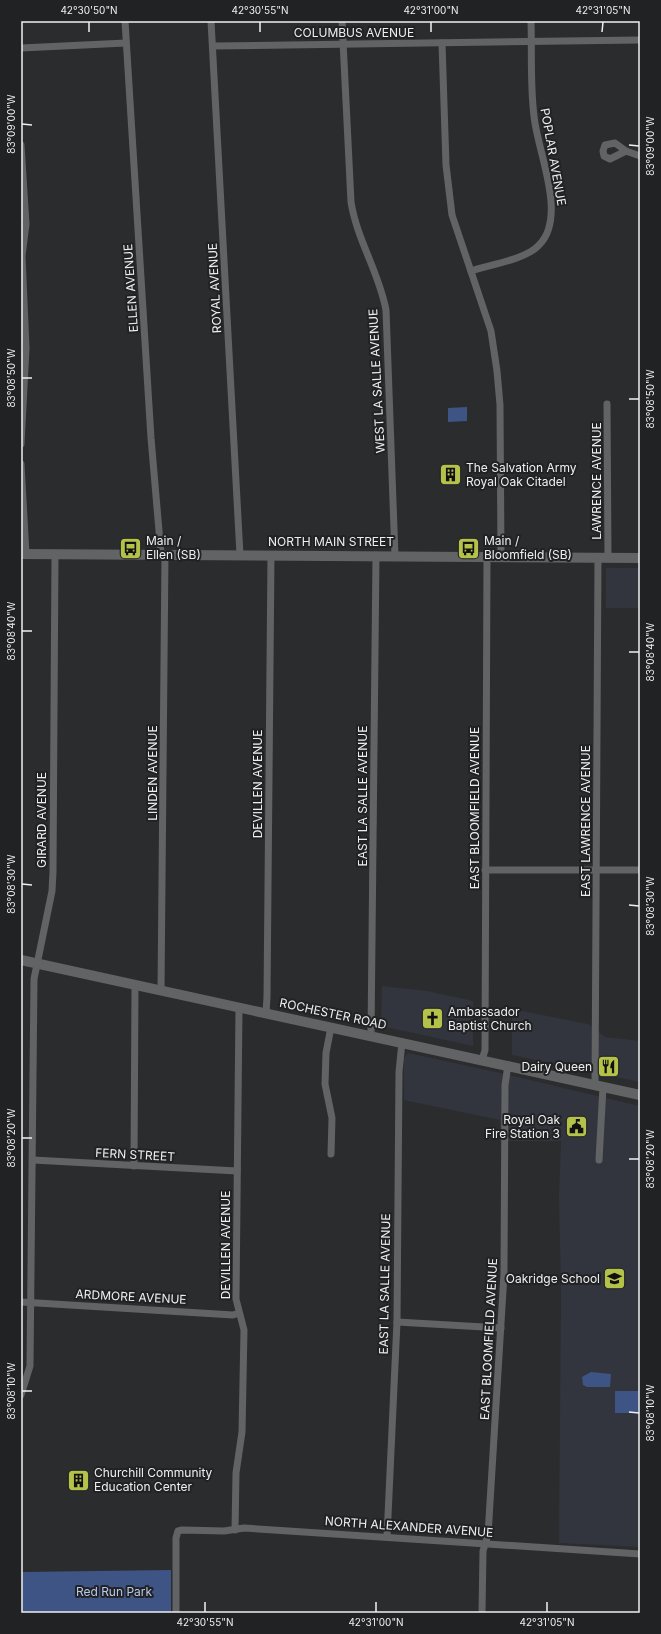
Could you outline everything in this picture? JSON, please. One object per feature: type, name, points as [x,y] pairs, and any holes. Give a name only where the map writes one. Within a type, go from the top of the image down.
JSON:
[{"type":"main road","name":"NORTH MAIN STREET","points":[[23,554],[376,555],[640,558]]},
{"type":"main road","name":"ROCHESTER ROAD","points":[[21,960],[640,1095]]},
{"type":"street","name":"ELLEN AVENUE","points":[[125,21],[151,438],[163,554]]},
{"type":"street","name":"ROYAL AVENUE","points":[[211,21],[240,555]]},
{"type":"street","name":"WEST LA SALLE AVENUE","points":[[342,21],[352,208],[358,234],[378,278],[387,318],[395,556]]},
{"type":"street","name":"POPLAR AVENUE","points":[[471,271],[530,252],[542,242],[549,228],[551,211],[548,182],[534,116],[531,21]]},
{"type":"street","name":"COLUMBUS AVENUE","points":[[213,46],[640,40]]},
{"type":"street","points":[[21,48],[126,43]]},
{"type":"street","points":[[442,43],[449,192],[459,238],[491,332],[498,371],[500,405],[501,556]]},
{"type":"street","points":[[21,145],[26,224],[22,256],[26,334],[23,366],[21,444]]},
{"type":"street","points":[[626,151],[640,156]]},
{"type":"street","name":"LAWRENCE AVENUE","points":[[603,557],[607,404]]},
{"type":"street","points":[[21,464],[23,554]]},
{"type":"street","name":"GIRARD AVENUE","points":[[21,1395],[30,1366],[34,979],[53,883],[55,554]]},
{"type":"street","name":"LINDEN AVENUE","points":[[161,991],[163,554]]},
{"type":"street","name":"DEVILLEN AVENUE","points":[[266,1013],[271,555]]},
{"type":"street","name":"EAST LA SALLE AVENUE","points":[[371,1036],[373,1018],[376,555]]},
{"type":"street","name":"EAST BLOOMFIELD AVENUE","points":[[482,1060],[485,1050],[487,556]]},
{"type":"street","name":"EAST LAWRENCE AVENUE","points":[[599,1160],[597,870],[603,557]]},
{"type":"street","points":[[486,870],[640,870]]},
{"type":"street","points":[[134,1166],[135,985]]},
{"type":"street","name":"DEVILLEN AVENUE","points":[[235,1530],[236,1473],[242,1432],[244,1330],[236,1299],[239,1008]]},
{"type":"street","points":[[331,1027],[326,1053],[325,1084],[332,1118],[331,1154]]},
{"type":"street","name":"EAST LA SALLE AVENUE","points":[[386,1537],[397,1322],[399,1072],[402,1042]]},
{"type":"street","name":"EAST BLOOMFIELD AVENUE","points":[[482,1613],[483,1551],[488,1531],[501,1328],[504,1244],[506,1081],[508,1065]]},
{"type":"street","name":"FERN STREET","points":[[32,1160],[237,1171]]},
{"type":"street","name":"ARDMORE AVENUE","points":[[21,1302],[233,1315],[239,1313]]},
{"type":"street","points":[[397,1322],[501,1328]]},
{"type":"street","name":"NORTH ALEXANDER AVENUE","points":[[176,1613],[176,1538],[178,1530],[224,1531],[244,1528],[640,1554]]},
{"type":"shaded area","points":[[606,568],[640,568],[640,608],[606,608]]},
{"type":"shaded area","points":[[382,986],[427,991],[473,1001],[473,1046],[381,1026]]},
{"type":"shaded area","points":[[512,1009],[588,1024],[605,1037],[640,1041],[640,1082],[512,1055]]},
{"type":"shaded area","points":[[408,1053],[640,1106],[640,1547],[559,1543],[561,1291],[559,1197],[561,1141],[500,1141],[500,1120],[404,1100],[404,1058]]},
{"type":"green space","points":[[467,407],[467,421],[448,422],[448,408]]},
{"type":"green space","points":[[591,1372],[611,1374],[610,1387],[587,1387],[583,1385],[582,1377]]},
{"type":"green space","points":[[615,1391],[639,1391],[638,1413],[615,1413]]},
{"type":"green space","name":"Red Run Park","points":[[171,1570],[171,1613],[21,1613],[21,1572]]},
{"type":"place","name":"The Salvation Army Royal Oak Citadel","points":[[450,475]]},
{"type":"place","name":"Main / Ellen (SB)","points":[[130,548]]},
{"type":"place","name":"Main / Bloomfield (SB)","points":[[468,548]]},
{"type":"place","name":"Ambassador Baptist Church","points":[[432,1019]]},
{"type":"place","name":"Dairy Queen","points":[[608,1067]]},
{"type":"place","name":"Royal Oak Fire Station 3","points":[[576,1127]]},
{"type":"place","name":"Oakridge School","points":[[615,1279]]},
{"type":"place","name":"Churchill Community Education Center","points":[[78,1480]]}]
